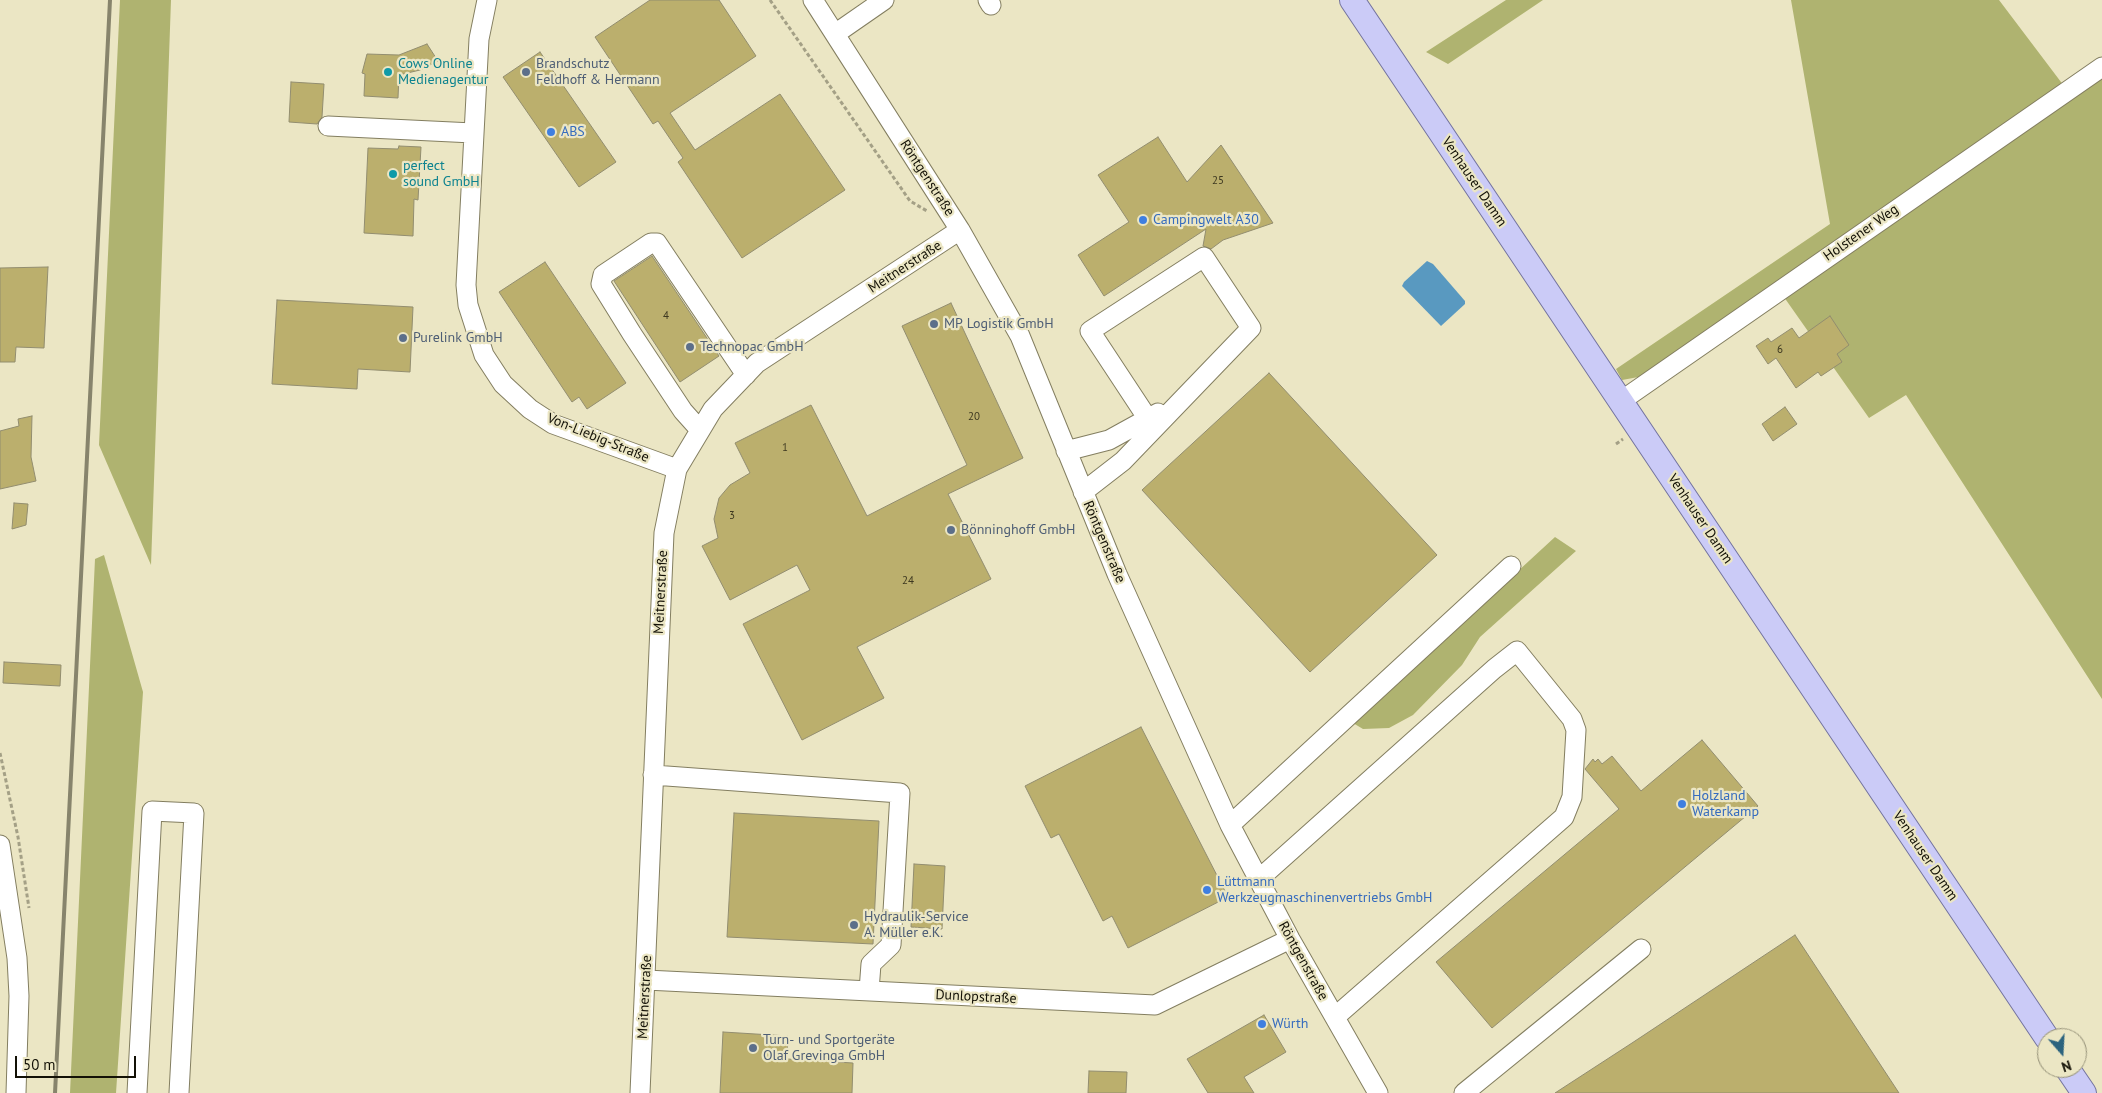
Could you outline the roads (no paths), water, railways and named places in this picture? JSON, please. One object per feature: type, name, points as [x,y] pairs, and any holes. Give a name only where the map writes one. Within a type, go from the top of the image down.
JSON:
[{"type":"main road","name":"Venhauser Damm","points":[[1352,0],[2040,1028]]},
{"type":"main road","points":[[2074,1078],[2084,1093]]},
{"type":"street","name":"Von-Liebig-Straße","points":[[487,0],[479,39],[466,285],[468,305],[484,355],[503,384],[530,408],[553,424],[677,469]]},
{"type":"street","name":"Röntgenstraße","points":[[814,0],[953,235],[1020,336],[1116,574],[1230,825],[1290,939],[1378,1093]]},
{"type":"street","points":[[835,34],[884,0]]},
{"type":"street","name":"Holstener Weg","points":[[1621,401],[2102,67]]},
{"type":"street","points":[[328,126],[473,133]]},
{"type":"street","name":"Meitnerstraße","points":[[640,1093],[664,533],[677,469],[713,410],[757,363],[953,235]]},
{"type":"street","points":[[700,430],[683,411],[632,334],[602,284],[603,274],[651,243],[657,243],[746,375]]},
{"type":"street","points":[[1083,492],[1122,462],[1251,328],[1204,257],[1090,331],[1148,420]]},
{"type":"street","points":[[1066,451],[1109,440],[1148,420],[1191,392]]},
{"type":"street","points":[[1230,825],[1511,566]]},
{"type":"street","points":[[1259,879],[1458,700],[1517,651],[1572,719],[1576,730],[1576,746],[1572,797],[1564,816],[1335,1018]]},
{"type":"street","points":[[653,775],[900,792],[891,945],[871,964],[869,991]]},
{"type":"street","points":[[137,1093],[152,811],[194,813],[179,1093]]},
{"type":"street","points":[[0,845],[17,958],[18,1071],[16,1093]]},
{"type":"street","name":"Dunlopstraße","points":[[646,980],[1155,1006],[1290,939]]},
{"type":"street","points":[[1464,1093],[1641,949]]},
{"type":"water","points":[[1427,261],[1433,264],[1465,301],[1465,304],[1441,326],[1402,286]]},
{"type":"railway","points":[[55,1093],[110,0]]},
{"type":"place","name":"Cows Online Medienagentur","points":[[388,72]]},
{"type":"place","name":"Brandschutz Feldhoff & Hermann","points":[[526,72]]},
{"type":"place","name":"ABS","points":[[551,132]]},
{"type":"place","name":"perfect sound GmbH","points":[[393,174]]},
{"type":"place","name":"Campingwelt A30","points":[[1143,220]]},
{"type":"place","name":"MP Logistik GmbH","points":[[934,324]]},
{"type":"place","name":"Purelink GmbH","points":[[403,338]]},
{"type":"place","name":"Technopac GmbH","points":[[690,347]]},
{"type":"place","name":"Bönninghoff GmbH","points":[[951,530]]},
{"type":"place","name":"Holzland Waterkamp","points":[[1682,804]]},
{"type":"place","name":"Lüttmann Werkzeugmaschinenvertriebs GmbH","points":[[1207,890]]},
{"type":"place","name":"Hydraulik-Service A. Müller e.K.","points":[[854,925]]},
{"type":"place","name":"Würth","points":[[1262,1024]]},
{"type":"place","name":"Turn- und Sportgeräte Olaf Grevinga GmbH","points":[[753,1048]]}]
